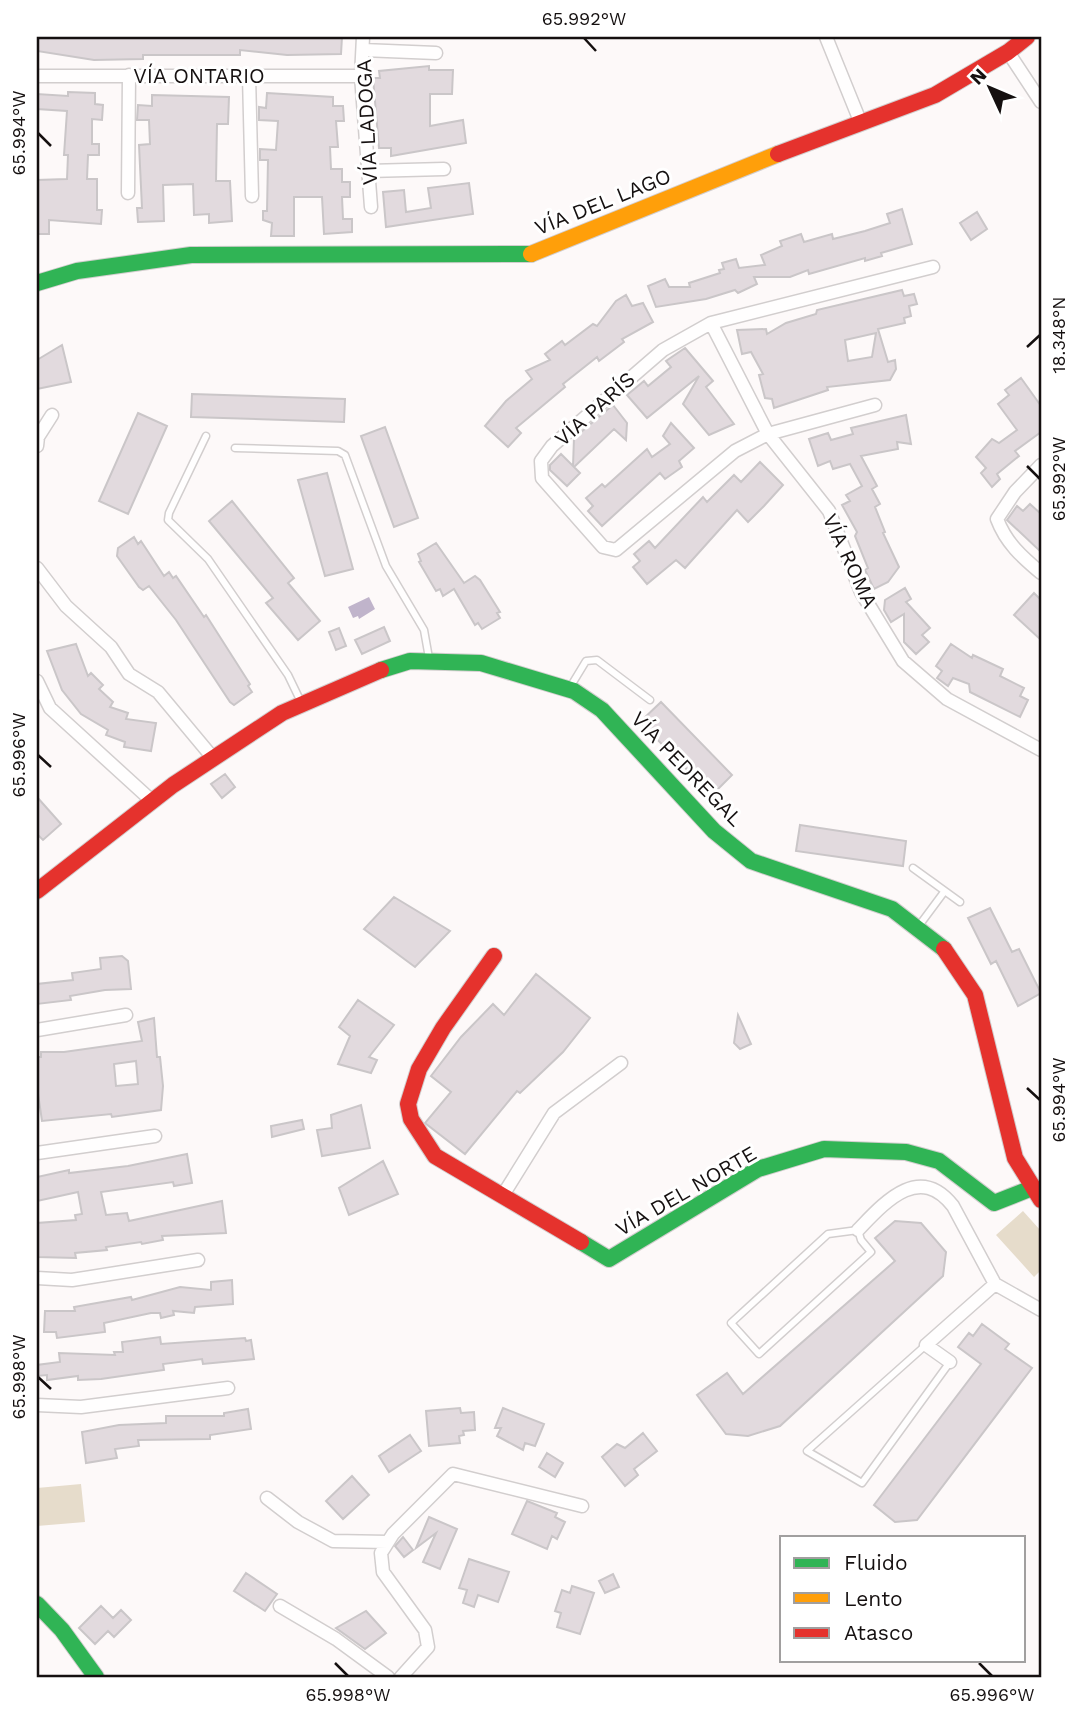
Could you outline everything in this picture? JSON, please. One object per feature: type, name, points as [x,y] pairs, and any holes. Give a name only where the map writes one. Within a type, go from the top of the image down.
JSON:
[{"type":"street","points":[[827,37],[860,121]]},
{"type":"street","name":"VÍA DEL LAGO","points":[[37,283],[77,271],[191,255],[530,254],[860,121],[935,94],[1008,52],[1027,37]]},
{"type":"street","points":[[363,43],[436,53]]},
{"type":"street","name":"VÍA LADOGA","points":[[363,43],[361,76],[371,207]]},
{"type":"street","points":[[1008,52],[1041,102]]},
{"type":"street","points":[[128,193],[129,75]]},
{"type":"street","name":"VÍA ONTARIO","points":[[37,76],[361,76]]},
{"type":"street","points":[[249,76],[252,196]]},
{"type":"street","points":[[368,171],[444,169]]},
{"type":"street","name":"VÍA PARÍS","points":[[875,405],[768,434],[735,451],[617,550],[603,547],[542,478],[541,461],[552,446],[663,350],[712,323],[933,267]]},
{"type":"street","name":"VÍA ROMA","points":[[712,323],[768,434],[829,511],[861,592],[903,661],[947,699],[1041,750]]},
{"type":"street","points":[[37,446],[38,437],[52,415]]},
{"type":"street","points":[[1041,465],[1015,492],[997,519],[1002,533],[1018,555],[1041,573]]},
{"type":"street","points":[[37,568],[66,606],[111,647],[129,674],[158,692],[213,758]]},
{"type":"street","name":"VÍA PEDREGAL","points":[[37,891],[152,801],[213,758],[301,702],[380,670],[410,661],[481,663],[569,689],[602,710],[714,831],[751,861],[892,909],[947,951],[975,995],[1015,1158],[1038,1190]]},
{"type":"street","points":[[37,681],[50,708],[152,801]]},
{"type":"street","name":"VÍA DEL NORTE","points":[[494,956],[418,1068],[408,1105],[416,1133],[435,1156],[609,1259],[758,1169],[824,1149],[906,1152],[939,1161],[994,1203],[1038,1190]]},
{"type":"street","points":[[37,1030],[126,1014]]},
{"type":"street","points":[[503,1195],[554,1112],[621,1063]]},
{"type":"street","points":[[37,1153],[155,1136]]},
{"type":"street","points":[[858,1230],[902,1190],[916,1186],[932,1190],[945,1196],[953,1206],[995,1284],[1041,1310]]},
{"type":"street","points":[[37,1278],[72,1280],[198,1260]]},
{"type":"street","points":[[950,1362],[926,1345],[995,1284]]},
{"type":"street","points":[[37,1405],[81,1407],[228,1388]]},
{"type":"street","points":[[401,1677],[428,1647],[425,1630],[383,1572],[381,1553],[388,1542],[453,1474],[582,1506]]},
{"type":"street","points":[[267,1498],[298,1522],[333,1541],[388,1542]]},
{"type":"street","points":[[37,1604],[62,1630],[96,1677]]},
{"type":"street","points":[[280,1606],[336,1639],[388,1677]]},
{"type":"lane","points":[[206,436],[168,520],[208,559],[288,675],[301,702]]},
{"type":"lane","points":[[235,448],[338,451],[345,455],[386,566],[424,630],[429,660]]},
{"type":"lane","points":[[569,689],[586,661],[597,660],[650,700]]},
{"type":"lane","points":[[913,868],[961,902]]},
{"type":"lane","points":[[918,928],[944,892]]},
{"type":"lane","points":[[858,1230],[861,1240],[871,1252],[759,1354],[731,1323],[828,1234],[858,1230]]},
{"type":"lane","points":[[926,1345],[807,1451],[862,1483],[950,1362]]},
{"type":"shaded area","points":[[369,597],[375,609],[359,619],[358,616],[353,618],[348,607]]},
{"type":"shaded area","points":[[1023,1211],[1041,1231],[1041,1270],[1034,1277],[996,1235]]},
{"type":"shaded area","points":[[81,1484],[85,1522],[37,1526],[37,1488]]},
{"type":"building","points":[[37,37],[342,37],[341,54],[287,55],[240,50],[240,55],[143,55],[143,59],[94,60],[37,51]]},
{"type":"building","points":[[429,66],[429,70],[453,70],[452,94],[430,94],[430,126],[463,120],[466,143],[391,156],[391,148],[379,148],[373,78],[380,78],[379,71]]},
{"type":"building","points":[[68,92],[95,93],[95,104],[103,105],[102,120],[92,119],[92,144],[99,144],[99,155],[88,155],[87,179],[97,179],[97,210],[102,210],[101,224],[49,220],[49,234],[37,234],[37,180],[67,179],[68,155],[64,155],[67,111],[37,109],[37,94],[68,96]]},
{"type":"building","points":[[267,93],[333,97],[333,106],[343,106],[344,121],[336,121],[338,147],[330,147],[331,169],[342,169],[342,182],[350,182],[350,197],[342,197],[343,219],[352,219],[352,232],[324,234],[322,197],[294,197],[294,236],[271,236],[272,223],[263,220],[263,211],[267,211],[268,160],[260,160],[260,149],[276,150],[278,121],[259,120],[259,107],[266,108]]},
{"type":"building","points":[[152,95],[229,97],[228,124],[217,124],[216,181],[230,181],[232,221],[209,223],[209,214],[194,215],[193,184],[163,185],[164,221],[138,222],[137,208],[142,208],[139,145],[150,144],[149,120],[137,120],[138,105],[152,106]]},
{"type":"building","points":[[469,183],[473,214],[386,227],[383,192],[404,190],[406,212],[431,208],[428,188]]},
{"type":"building","points":[[902,209],[912,244],[881,253],[882,256],[865,261],[865,258],[809,274],[808,270],[790,277],[754,277],[757,284],[738,293],[735,290],[706,299],[656,307],[648,286],[665,279],[669,287],[690,287],[689,283],[720,273],[719,270],[724,269],[722,263],[736,259],[739,268],[765,265],[761,255],[782,246],[780,241],[801,234],[804,242],[832,234],[833,239],[865,231],[890,223],[887,214]]},
{"type":"building","points":[[977,212],[987,229],[971,240],[960,223]]},
{"type":"building","points":[[902,290],[904,296],[914,294],[917,304],[909,306],[911,316],[904,318],[905,323],[878,329],[888,362],[895,360],[896,369],[890,380],[827,387],[828,390],[774,408],[772,399],[765,398],[759,375],[763,374],[751,352],[742,354],[737,330],[766,329],[767,334],[786,323],[816,314],[817,310]],"holes":[[[876,333],[872,357],[848,361],[845,340]]]},
{"type":"building","points":[[626,295],[632,306],[643,303],[653,322],[622,339],[624,342],[599,361],[597,357],[563,384],[565,387],[516,428],[521,433],[508,447],[485,426],[506,401],[532,379],[526,371],[550,360],[545,354],[562,341],[565,345],[593,324],[597,326],[616,301]]},
{"type":"building","points":[[62,345],[71,382],[37,389],[37,360]]},
{"type":"building","points":[[685,348],[713,381],[706,387],[734,424],[709,435],[683,404],[699,376],[647,418],[627,395],[644,381],[648,386],[671,367],[666,361]]},
{"type":"building","points":[[1021,378],[1041,406],[1041,432],[1015,451],[1019,456],[997,474],[1000,479],[992,487],[981,473],[986,468],[976,457],[992,439],[999,443],[1017,430],[998,404],[1009,395],[1005,390]]},
{"type":"building","points":[[192,394],[345,399],[344,422],[191,417]]},
{"type":"building","points":[[613,405],[627,423],[626,440],[614,429],[574,467],[580,473],[567,486],[550,470],[550,465],[561,454],[573,466],[574,438]]},
{"type":"building","points":[[138,413],[167,426],[128,514],[99,501]]},
{"type":"building","points":[[906,415],[911,444],[897,442],[898,449],[861,456],[877,486],[872,489],[880,504],[875,507],[885,532],[883,533],[899,567],[888,582],[874,589],[865,570],[868,568],[855,536],[857,532],[842,505],[850,501],[846,495],[862,486],[850,464],[833,469],[830,461],[818,466],[809,439],[828,433],[831,440],[853,434],[851,428]]},
{"type":"building","points":[[671,423],[694,448],[679,461],[682,467],[665,479],[660,473],[602,526],[588,511],[593,506],[586,498],[602,484],[605,487],[647,449],[652,457],[670,444],[663,436]]},
{"type":"building","points":[[385,427],[418,518],[394,527],[361,436]]},
{"type":"building","points":[[760,462],[783,485],[764,506],[748,522],[737,510],[685,568],[676,560],[647,584],[633,567],[640,561],[634,554],[649,541],[655,548],[703,497],[707,502],[734,475],[741,482]]},
{"type":"building","points":[[327,473],[353,569],[325,576],[298,480]]},
{"type":"building","points":[[232,501],[294,578],[288,583],[320,621],[298,640],[266,603],[273,598],[209,521]]},
{"type":"building","points":[[1030,504],[1041,514],[1041,552],[1007,520],[1017,506],[1023,511]]},
{"type":"building","points":[[134,537],[138,544],[141,541],[164,576],[169,572],[173,578],[176,576],[204,617],[206,615],[250,684],[248,686],[252,692],[234,705],[176,620],[149,586],[143,590],[139,587],[117,556],[118,548]]},
{"type":"building","points":[[436,543],[464,583],[475,576],[480,580],[500,612],[497,613],[500,618],[482,629],[478,623],[475,625],[454,589],[443,596],[440,589],[436,591],[419,562],[421,561],[418,554]]},
{"type":"building","points":[[905,588],[911,599],[906,602],[930,628],[922,635],[929,642],[916,654],[904,642],[904,614],[891,622],[884,610],[885,600]]},
{"type":"building","points":[[1034,593],[1041,600],[1041,640],[1014,615]]},
{"type":"building","points":[[384,627],[390,641],[362,654],[355,640]]},
{"type":"building","points":[[339,628],[346,646],[336,650],[329,632]]},
{"type":"building","points":[[76,644],[88,676],[91,673],[103,685],[99,689],[113,702],[110,707],[128,713],[126,719],[156,723],[151,751],[124,747],[125,742],[106,735],[108,730],[81,714],[62,690],[47,651]]},
{"type":"building","points":[[951,644],[972,658],[973,655],[1003,669],[1000,676],[1024,688],[1020,696],[1028,700],[1020,717],[970,692],[969,684],[953,678],[948,686],[937,678],[942,671],[936,666]]},
{"type":"building","points":[[661,702],[732,775],[712,795],[640,722]]},
{"type":"building","points":[[225,774],[235,787],[222,798],[211,784]]},
{"type":"building","points":[[37,797],[61,824],[43,840],[37,834]]},
{"type":"building","points":[[800,825],[906,841],[903,866],[796,851]]},
{"type":"building","points":[[394,897],[450,931],[415,967],[364,929]]},
{"type":"building","points":[[990,908],[1012,952],[1019,949],[1041,993],[1018,1006],[996,961],[991,964],[968,918]]},
{"type":"building","points":[[122,956],[128,961],[131,989],[105,990],[70,996],[71,1000],[37,1004],[37,984],[73,980],[72,973],[101,969],[100,958]]},
{"type":"building","points":[[536,974],[590,1018],[563,1052],[520,1093],[517,1091],[465,1154],[425,1123],[451,1092],[431,1076],[461,1037],[493,1004],[504,1015]]},
{"type":"building","points":[[358,1000],[394,1025],[369,1057],[377,1060],[371,1073],[338,1064],[350,1036],[339,1027]]},
{"type":"building","points":[[738,1015],[751,1044],[740,1049],[734,1043]]},
{"type":"building","points":[[154,1018],[157,1057],[160,1057],[163,1086],[161,1110],[112,1117],[111,1114],[42,1121],[37,1087],[37,1057],[41,1057],[41,1052],[64,1052],[142,1041],[138,1022]],"holes":[[[136,1061],[138,1084],[116,1086],[114,1064]]]},
{"type":"building","points":[[361,1105],[370,1148],[322,1156],[317,1130],[332,1128],[331,1115]]},
{"type":"building","points":[[302,1120],[304,1129],[272,1137],[271,1126]]},
{"type":"building","points":[[187,1154],[192,1183],[174,1186],[173,1182],[101,1192],[106,1215],[127,1213],[129,1221],[222,1201],[226,1233],[162,1236],[163,1240],[75,1253],[76,1258],[37,1257],[37,1223],[76,1220],[75,1215],[82,1214],[78,1192],[37,1201],[37,1177],[69,1170],[69,1173],[128,1166]]},
{"type":"building","points":[[383,1161],[398,1194],[349,1215],[339,1188]]},
{"type":"building","points":[[895,1221],[921,1223],[946,1252],[943,1276],[780,1426],[748,1436],[726,1434],[697,1395],[727,1373],[743,1394],[895,1261],[875,1238]]},
{"type":"building","points":[[232,1280],[233,1304],[195,1307],[194,1313],[173,1311],[174,1315],[161,1318],[160,1313],[151,1313],[104,1323],[105,1332],[57,1338],[56,1332],[44,1332],[45,1311],[75,1311],[74,1307],[131,1297],[132,1300],[180,1287],[211,1290],[211,1282]]},
{"type":"building","points":[[982,1324],[1009,1344],[1005,1349],[1032,1368],[917,1520],[895,1522],[874,1505],[981,1364],[958,1347],[969,1333],[973,1336]]},
{"type":"building","points":[[160,1337],[161,1344],[245,1338],[246,1341],[251,1340],[254,1359],[203,1364],[202,1359],[163,1364],[164,1370],[101,1379],[78,1380],[78,1376],[47,1380],[47,1375],[37,1376],[37,1365],[60,1362],[59,1353],[115,1355],[114,1352],[123,1352],[122,1342]]},
{"type":"building","points":[[460,1408],[461,1413],[474,1412],[475,1430],[463,1431],[464,1435],[459,1436],[460,1443],[429,1446],[426,1411]]},
{"type":"building","points":[[503,1408],[544,1424],[535,1446],[525,1443],[523,1450],[497,1436],[501,1428],[495,1428]]},
{"type":"building","points":[[248,1409],[251,1429],[210,1435],[210,1439],[138,1440],[139,1446],[115,1449],[117,1458],[86,1463],[82,1432],[119,1425],[166,1423],[166,1416],[224,1416],[224,1413]]},
{"type":"building","points":[[643,1433],[657,1451],[634,1469],[638,1475],[625,1486],[602,1457],[617,1444],[625,1448]]},
{"type":"building","points":[[410,1435],[421,1451],[389,1472],[379,1456]]},
{"type":"building","points":[[547,1453],[563,1463],[555,1477],[539,1467]]},
{"type":"building","points":[[352,1476],[369,1495],[343,1519],[326,1501]]},
{"type":"building","points":[[527,1501],[557,1513],[555,1517],[565,1522],[557,1539],[552,1536],[547,1549],[512,1534]]},
{"type":"building","points":[[429,1517],[457,1529],[440,1569],[423,1562],[436,1533],[416,1548]]},
{"type":"building","points":[[403,1537],[413,1550],[404,1557],[395,1546]]},
{"type":"building","points":[[469,1559],[509,1572],[498,1602],[478,1595],[474,1607],[463,1603],[467,1590],[459,1588]]},
{"type":"building","points":[[246,1573],[277,1594],[265,1611],[234,1591]]},
{"type":"building","points":[[613,1574],[619,1587],[605,1593],[599,1581]]},
{"type":"building","points":[[572,1586],[594,1593],[580,1634],[557,1627],[561,1613],[555,1611],[562,1590],[570,1593]]},
{"type":"building","points":[[101,1606],[113,1618],[121,1610],[131,1620],[114,1637],[108,1631],[95,1644],[79,1628]]},
{"type":"building","points":[[366,1611],[386,1633],[365,1649],[336,1628]]},
{"type":"traffic: fast","points":[[37,283],[77,271],[191,255],[531,254]]},
{"type":"traffic: fast","points":[[381,670],[410,661],[481,663],[574,691],[602,710],[714,831],[751,861],[892,909],[944,949]]},
{"type":"traffic: fast","points":[[581,1242],[609,1259],[758,1169],[824,1149],[906,1152],[939,1161],[994,1203],[1032,1188]]},
{"type":"traffic: fast","points":[[37,1604],[62,1630],[96,1677]]},
{"type":"traffic: slow","points":[[531,254],[778,154]]},
{"type":"traffic: jam","points":[[778,154],[935,95],[1008,52],[1027,37]]},
{"type":"traffic: jam","points":[[37,891],[173,785],[282,713],[381,670]]},
{"type":"traffic: jam","points":[[944,949],[975,995],[1015,1158],[1041,1200]]},
{"type":"traffic: jam","points":[[494,956],[443,1028],[419,1069],[408,1104],[411,1119],[435,1156],[581,1242]]}]
